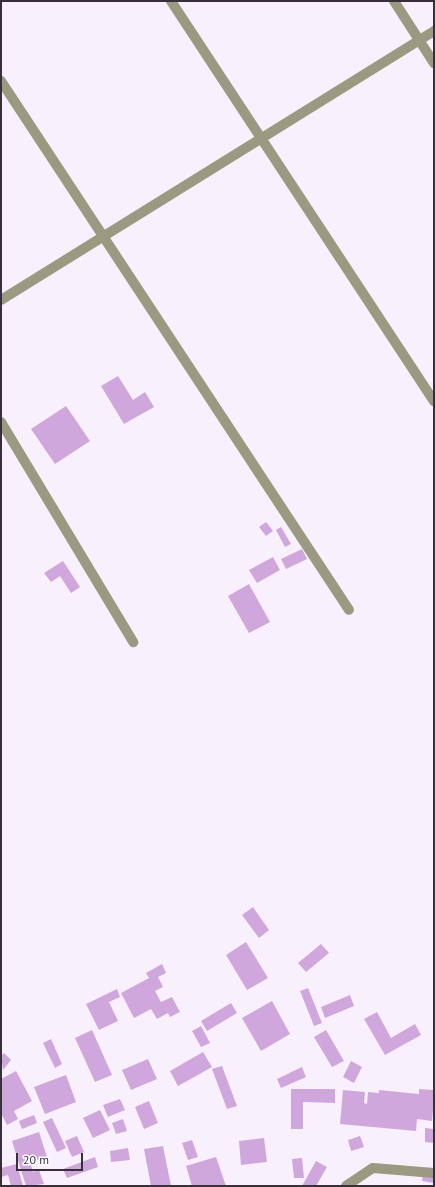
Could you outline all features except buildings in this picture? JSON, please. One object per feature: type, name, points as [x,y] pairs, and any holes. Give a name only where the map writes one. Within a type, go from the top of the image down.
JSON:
[{"type":"street","points":[[171,1],[434,401]]},
{"type":"street","points":[[394,1],[434,63]]},
{"type":"street","points":[[1,300],[434,31]]},
{"type":"street","points":[[1,81],[349,610]]},
{"type":"street","points":[[1,422],[133,642]]},
{"type":"street","points":[[346,1186],[373,1168],[434,1173]]}]
